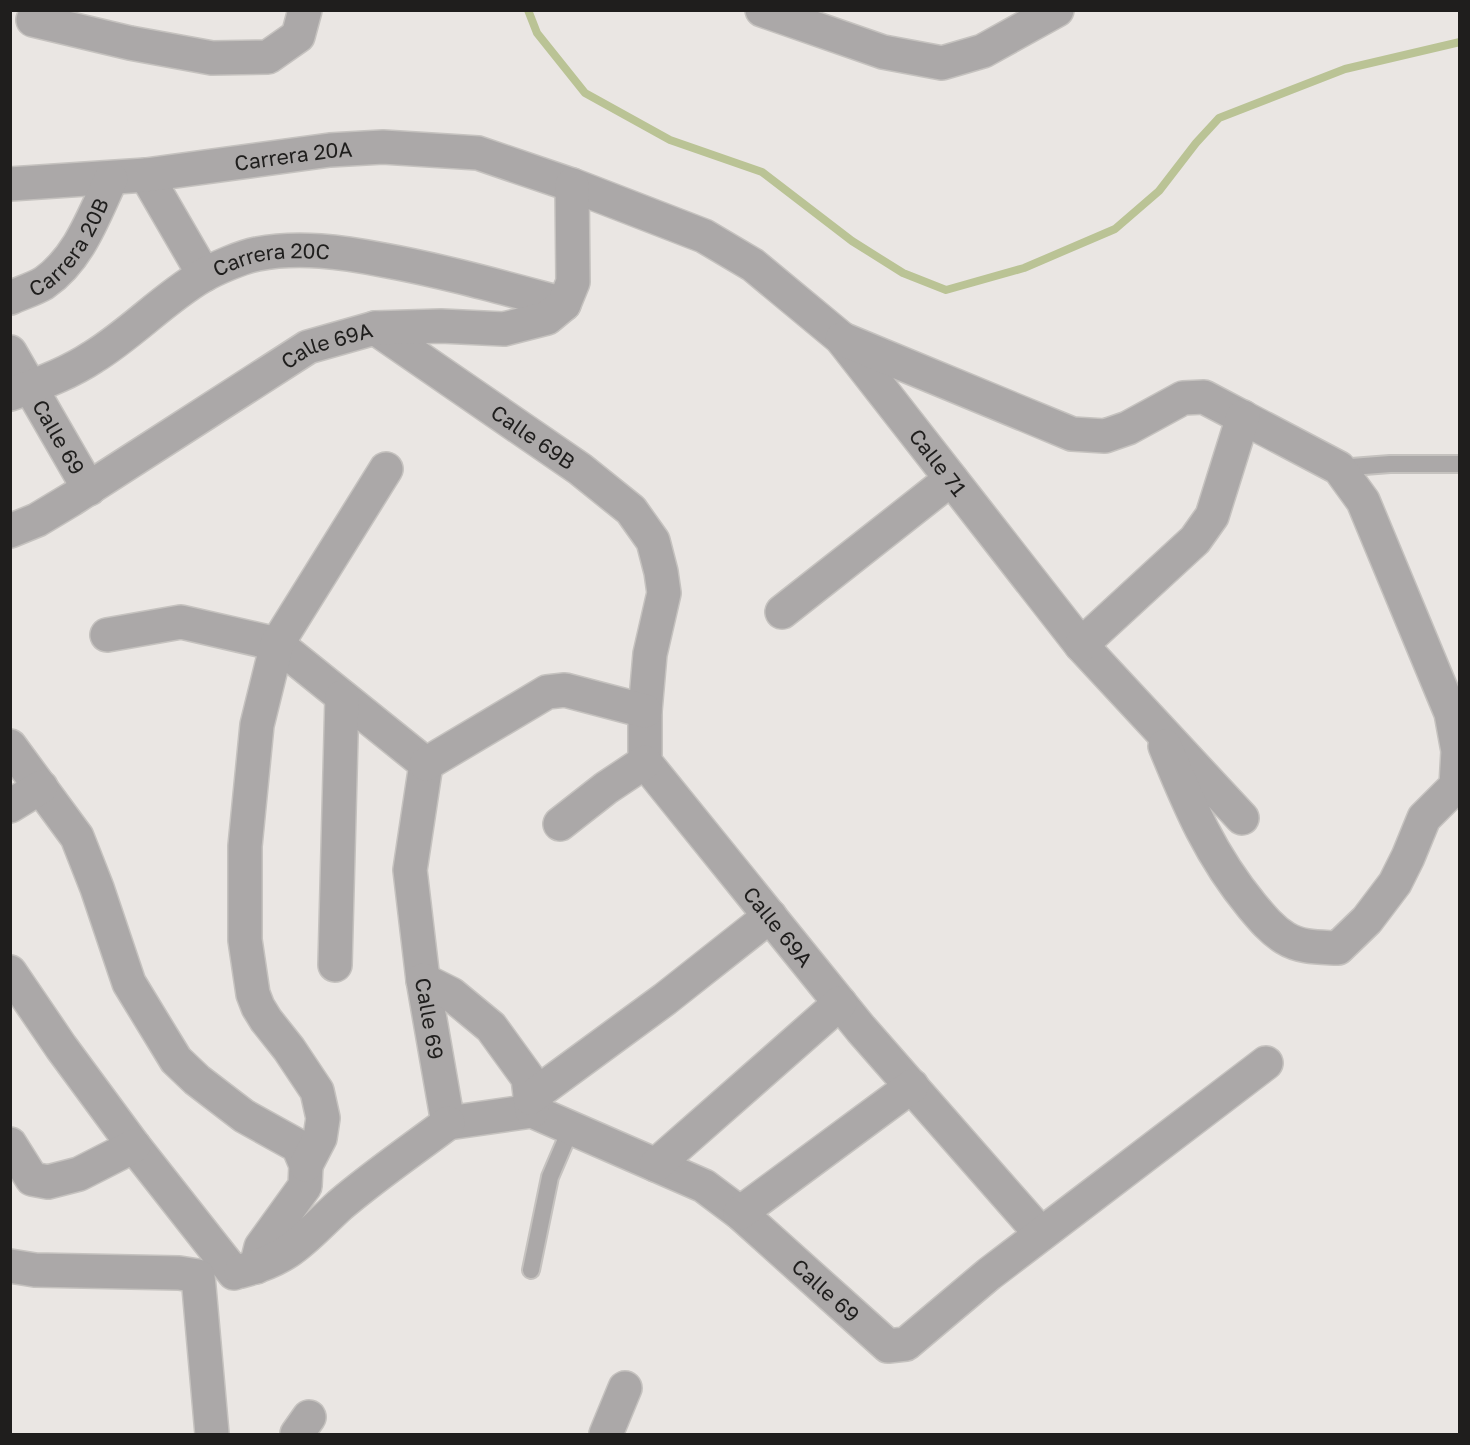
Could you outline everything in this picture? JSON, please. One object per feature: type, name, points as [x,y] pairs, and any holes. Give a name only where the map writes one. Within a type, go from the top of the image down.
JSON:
[{"type":"street","points":[[22,23],[79,10]]},
{"type":"street","points":[[22,23],[212,58],[268,57],[298,36],[305,10]]},
{"type":"street","points":[[762,10],[883,52],[942,63],[983,51],[1057,10]]},
{"type":"street","name":"Carrera 20A","points":[[10,184],[111,179],[330,150],[383,147],[478,153],[572,185]]},
{"type":"street","points":[[146,175],[204,275]]},
{"type":"street","name":"Carrera 20B","points":[[10,298],[43,284],[64,266],[83,238],[111,179]]},
{"type":"street","points":[[564,304],[573,282],[572,185]]},
{"type":"street","name":"Calle 71","points":[[572,185],[704,236],[753,265],[841,338],[1081,645],[1242,818]]},
{"type":"street","name":"Carrera 20C","points":[[21,391],[92,358],[164,301],[204,275],[255,254],[296,250],[341,252],[469,278],[564,304]]},
{"type":"street","name":"Calle 69A","points":[[10,531],[37,520],[89,489],[308,347],[375,328],[441,326],[504,329],[547,318],[564,304]]},
{"type":"street","name":"Calle 69B","points":[[375,328],[580,469],[631,510],[653,541],[664,592],[650,654],[645,711]]},
{"type":"street","points":[[841,338],[1072,434],[1105,436],[1128,428],[1183,398],[1204,397],[1339,468],[1363,501],[1451,713],[1458,751],[1456,786],[1424,818],[1395,883],[1367,920],[1338,948],[1307,947],[1285,938],[1265,922],[1246,899],[1219,862],[1193,815],[1158,728]]},
{"type":"street","name":"Calle 69","points":[[10,352],[21,391],[89,489]]},
{"type":"street","points":[[1081,645],[1195,540],[1212,516],[1243,417]]},
{"type":"street","points":[[306,1165],[320,1138],[322,1128],[323,1118],[317,1091],[258,1008],[252,994],[245,940],[245,846],[257,725],[277,644],[386,469]]},
{"type":"street","points":[[782,612],[951,479]]},
{"type":"street","points":[[107,634],[181,622],[277,644],[426,764],[547,692],[565,690],[645,711],[645,762],[606,788],[560,824]]},
{"type":"street","points":[[335,965],[342,697]]},
{"type":"street","points":[[10,746],[78,837],[101,897],[129,983],[176,1060],[205,1087],[244,1116],[298,1146],[306,1165],[305,1186],[245,1270]]},
{"type":"street","name":"Calle 69A","points":[[645,762],[840,1003],[1041,1234]]},
{"type":"street","name":"Calle 69","points":[[426,764],[410,870],[423,980],[448,1123]]},
{"type":"street","points":[[10,806],[41,787]]},
{"type":"street","points":[[10,1266],[35,1270],[179,1273],[218,1278],[283,1256],[341,1205],[448,1123],[531,1105],[770,916]]},
{"type":"street","points":[[10,972],[61,1047],[134,1146],[245,1270]]},
{"type":"street","points":[[423,980],[451,994],[491,1027],[528,1077],[531,1105]]},
{"type":"street","points":[[656,1165],[840,1003]]},
{"type":"street","points":[[1041,1234],[1266,1063]]},
{"type":"street","points":[[740,1213],[912,1086]]},
{"type":"street","name":"Calle 69","points":[[531,1105],[571,1128],[704,1186],[740,1213],[888,1346],[906,1344],[989,1274],[1041,1234]]},
{"type":"street","points":[[10,1144],[32,1179],[48,1182],[79,1174],[134,1146]]},
{"type":"street","points":[[198,1276],[212,1434]]},
{"type":"street","points":[[606,1434],[625,1388]]},
{"type":"lane","points":[[1339,468],[1390,464],[1460,464]]},
{"type":"lane","points":[[531,1270],[550,1177],[571,1128]]},
{"type":"waterway","points":[[528,10],[537,33],[585,93],[670,140],[762,172],[852,241],[903,273],[946,290],[1024,268],[1115,229],[1159,191],[1196,143],[1219,118],[1345,69],[1460,42]]}]
